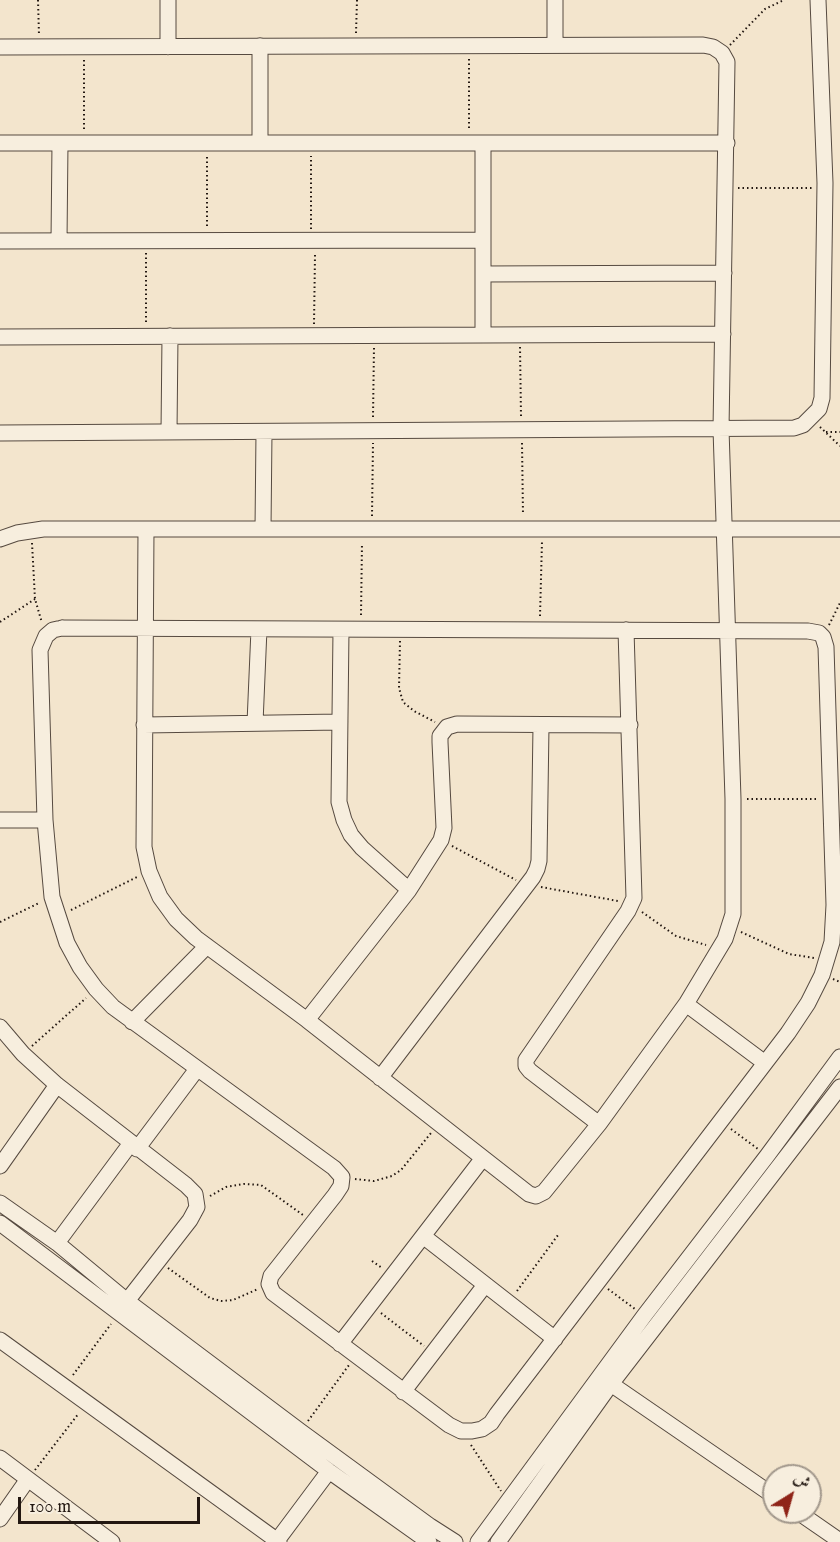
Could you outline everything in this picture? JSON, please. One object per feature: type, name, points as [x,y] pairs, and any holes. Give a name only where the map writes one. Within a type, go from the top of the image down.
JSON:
[{"type":"street","points":[[168,0],[168,47]]},
{"type":"street","points":[[555,0],[555,45]]},
{"type":"street","points":[[0,433],[794,428],[811,419],[819,410],[822,398],[825,188],[818,0]]},
{"type":"street","points":[[0,47],[703,45],[713,47],[722,53],[727,62],[721,429],[735,899],[730,928],[686,1004],[598,1124],[544,1192],[536,1196],[529,1194],[307,1020],[207,946],[176,919],[160,897],[149,871],[144,847],[146,529]]},
{"type":"street","points":[[260,46],[260,143]]},
{"type":"street","points":[[59,241],[60,143]]},
{"type":"street","points":[[476,143],[483,240],[483,335]]},
{"type":"street","points":[[0,144],[727,143]]},
{"type":"street","points":[[0,241],[483,240]]},
{"type":"street","points":[[483,274],[724,273]]},
{"type":"street","points":[[0,337],[723,334]]},
{"type":"street","points":[[169,432],[170,336]]},
{"type":"street","points":[[263,529],[264,432]]},
{"type":"street","points":[[0,539],[17,533],[43,529],[840,529]]},
{"type":"street","points":[[62,628],[728,630],[819,633],[823,637],[826,648],[834,914],[832,942],[822,975],[808,1003],[765,1063],[491,1423],[482,1429],[461,1431],[403,1392],[273,1293],[269,1284],[271,1276],[341,1186],[342,1177],[334,1168],[132,1022],[96,989],[66,943],[52,897],[45,820],[40,650],[46,636],[53,630],[62,628]]},
{"type":"street","points":[[255,723],[259,629]]},
{"type":"street","points":[[341,630],[339,802],[351,835],[362,848],[409,890]]},
{"type":"street","points":[[598,1124],[530,1071],[526,1066],[526,1060],[631,906],[635,888],[626,630]]},
{"type":"street","points":[[144,724],[340,722]]},
{"type":"street","points":[[307,1020],[409,890],[441,840],[444,828],[440,742],[443,731],[447,727],[457,724],[630,725]]},
{"type":"street","points":[[380,1078],[533,878],[539,861],[541,726]]},
{"type":"street","points":[[0,820],[45,820]]},
{"type":"street","points":[[132,1022],[207,946]]},
{"type":"street","points":[[686,1004],[765,1063]]},
{"type":"street","points":[[0,1027],[23,1054],[57,1085],[195,1194],[197,1207],[190,1220],[123,1307]]},
{"type":"street","points":[[478,1542],[644,1316],[840,1057]]},
{"type":"street","points":[[57,1243],[197,1069]]},
{"type":"street","points":[[0,1166],[57,1085]]},
{"type":"street","points":[[498,1542],[611,1384],[840,1087]]},
{"type":"street","points":[[340,1344],[483,1158]]},
{"type":"street","points":[[0,1203],[57,1243],[123,1307],[329,1471],[427,1535],[455,1542]]},
{"type":"street","points":[[0,1223],[300,1431],[427,1535]]},
{"type":"street","points":[[423,1236],[555,1339]]},
{"type":"street","points":[[403,1392],[485,1285]]},
{"type":"street","points":[[0,1340],[63,1388],[277,1541],[329,1471]]},
{"type":"street","points":[[611,1384],[762,1488]]},
{"type":"street","points":[[0,1458],[112,1542]]},
{"type":"street","points":[[0,1520],[28,1479]]},
{"type":"street","points":[[815,1524],[840,1541]]},
{"type":"path","points":[[38,0],[39,47]]},
{"type":"path","points":[[356,46],[357,0]]},
{"type":"path","points":[[722,53],[765,9],[784,0]]},
{"type":"path","points":[[469,46],[476,143]]},
{"type":"path","points":[[84,47],[84,143]]},
{"type":"path","points":[[207,143],[207,241]]},
{"type":"path","points":[[311,143],[314,336]]},
{"type":"path","points":[[726,188],[825,188]]},
{"type":"path","points":[[146,241],[146,336]]},
{"type":"path","points":[[811,419],[840,446]]},
{"type":"path","points":[[826,432],[840,432]]},
{"type":"path","points":[[361,630],[363,529]]},
{"type":"path","points":[[540,629],[543,529]]},
{"type":"path","points":[[31,531],[35,599],[46,636]]},
{"type":"path","points":[[0,622],[35,599]]},
{"type":"path","points":[[823,637],[840,603]]},
{"type":"path","points":[[400,629],[399,688],[403,702],[414,711],[447,727]]},
{"type":"path","points":[[733,799],[831,799]]},
{"type":"path","points":[[441,840],[527,885],[616,900],[631,906],[676,936],[718,950]]},
{"type":"path","points":[[57,917],[149,871]]},
{"type":"path","points":[[0,922],[52,897]]},
{"type":"path","points":[[730,928],[789,954],[827,960]]},
{"type":"path","points":[[23,1054],[96,989]]},
{"type":"path","points":[[720,1121],[767,1156]]},
{"type":"path","points":[[342,1177],[374,1181],[392,1176],[401,1170],[438,1123]]},
{"type":"path","points":[[197,1207],[211,1195],[226,1187],[244,1184],[261,1185],[313,1221]]},
{"type":"path","points":[[508,1303],[558,1235]]},
{"type":"path","points":[[158,1261],[210,1298],[221,1301],[233,1300],[269,1284]]},
{"type":"path","points":[[598,1282],[644,1316]]},
{"type":"path","points":[[370,1305],[433,1353]]},
{"type":"path","points":[[63,1388],[123,1307]]},
{"type":"path","points":[[300,1431],[356,1356]]},
{"type":"path","points":[[28,1479],[86,1404]]},
{"type":"path","points":[[461,1431],[507,1501]]}]
